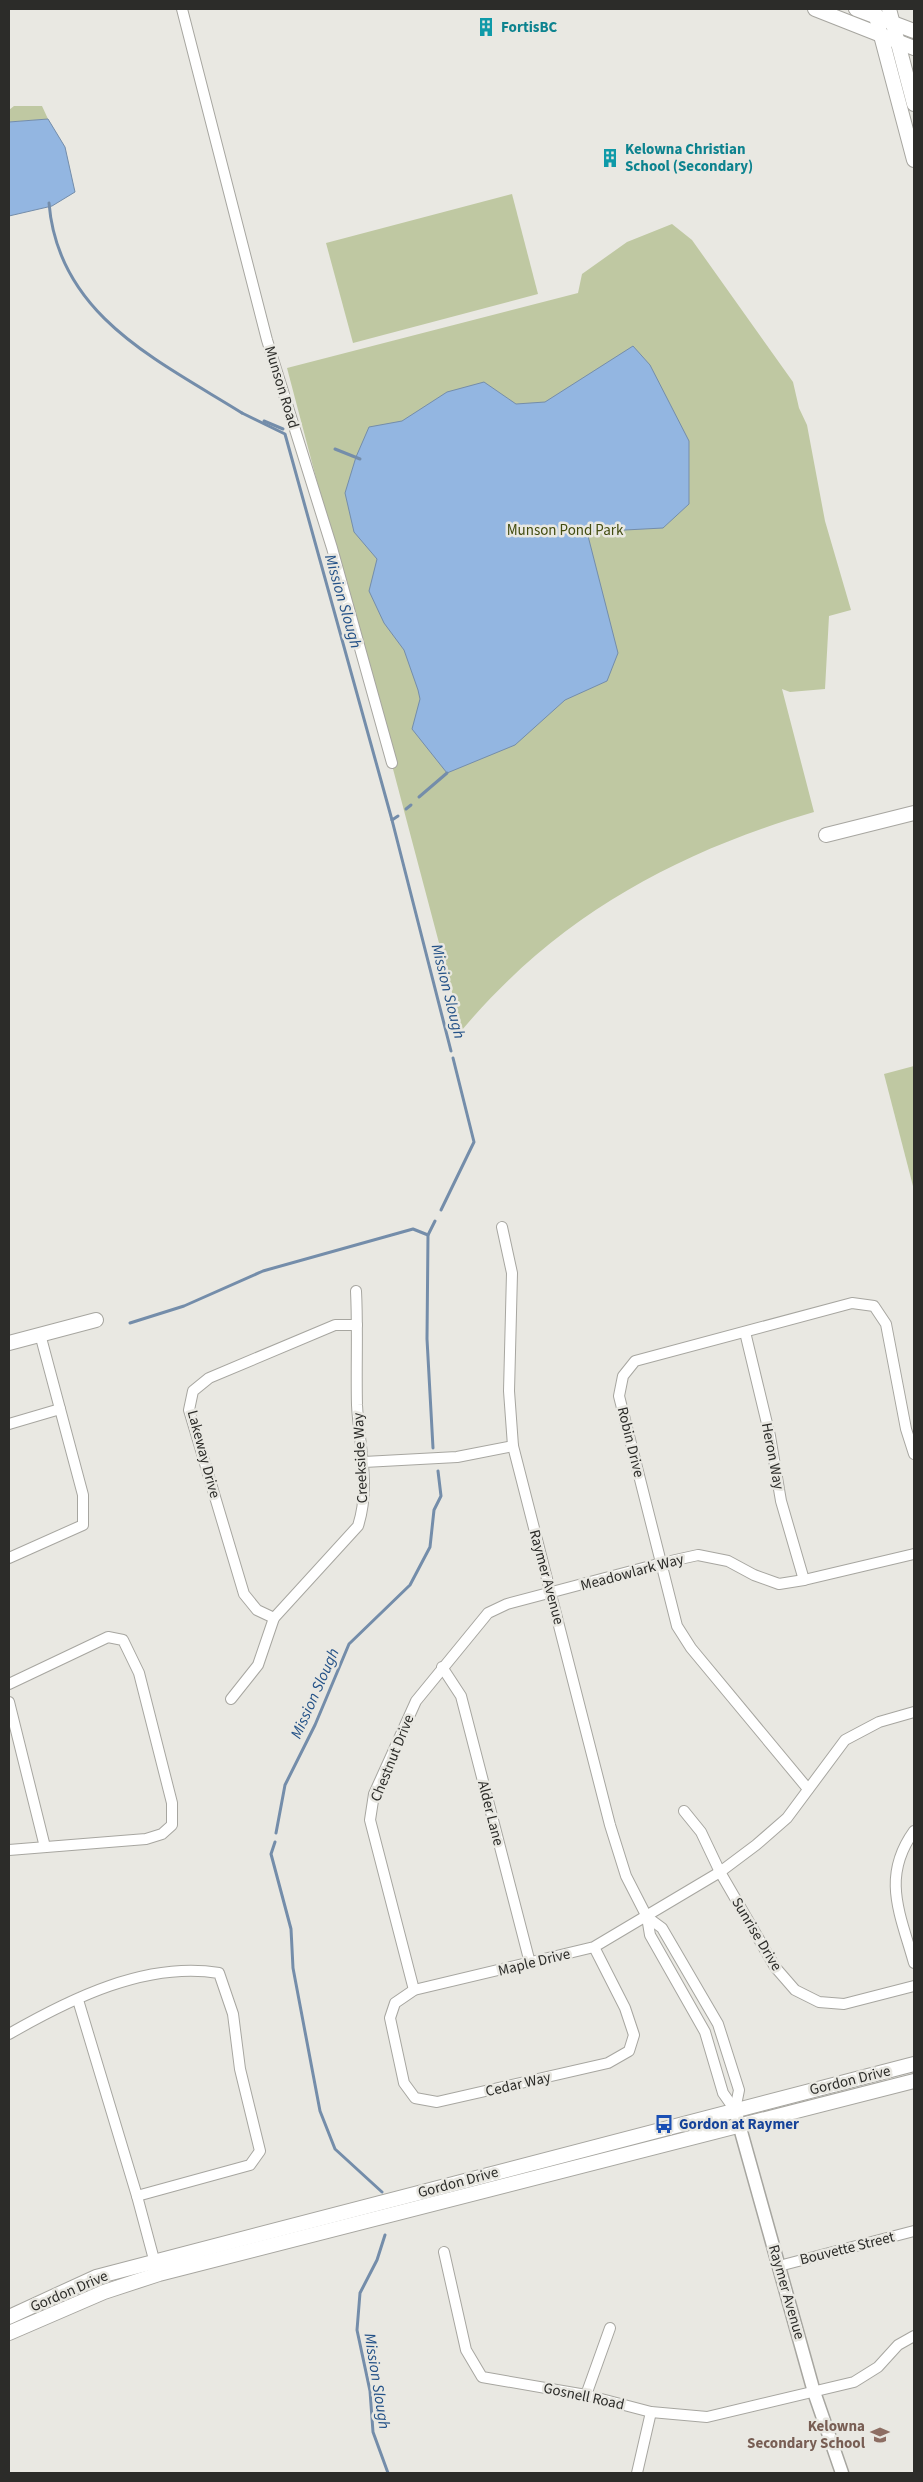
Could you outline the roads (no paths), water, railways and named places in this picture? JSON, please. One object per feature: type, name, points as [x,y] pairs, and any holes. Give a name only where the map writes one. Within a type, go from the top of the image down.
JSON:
[{"type":"main road","points":[[815,9],[914,48]]},
{"type":"main road","points":[[856,9],[891,15],[914,31]]},
{"type":"main road","points":[[875,13],[914,160]]},
{"type":"main road","points":[[891,15],[914,104]]},
{"type":"main road","points":[[826,835],[914,813]]},
{"type":"main road","points":[[9,1343],[96,1320]]},
{"type":"main road","name":"Gordon Drive","points":[[9,2333],[157,2268],[735,2110],[914,2064]]},
{"type":"main road","name":"Gordon Drive","points":[[9,2317],[96,2277],[157,2268],[739,2126],[914,2081]]},
{"type":"street","name":"Munson Road","points":[[182,9],[268,340],[332,548],[392,763]]},
{"type":"street","name":"Raymer Avenue","points":[[502,1227],[512,1273],[509,1391],[513,1446],[615,1842],[626,1876],[647,1917],[650,1936],[705,2032],[723,2093],[735,2110],[814,2392],[842,2473]]},
{"type":"street","name":"Creekside Way","points":[[231,1699],[258,1665],[274,1618],[358,1526],[364,1507],[364,1462],[357,1407],[358,1325],[356,1291]]},
{"type":"street","name":"Robin Drive","points":[[808,1789],[691,1648],[677,1626],[620,1396],[622,1376],[635,1361],[852,1303],[874,1306],[886,1324],[906,1429],[914,1454]]},
{"type":"street","name":"Lakeway Drive","points":[[274,1618],[257,1610],[244,1594],[189,1410],[193,1391],[210,1378],[335,1325],[358,1325]]},
{"type":"street","name":"Heron Way","points":[[745,1332],[770,1436],[781,1501],[804,1580]]},
{"type":"street","points":[[9,1558],[83,1525],[83,1495],[40,1334]]},
{"type":"street","points":[[9,1424],[60,1409]]},
{"type":"street","points":[[364,1462],[457,1457],[513,1446]]},
{"type":"street","name":"Meadowlark Way","points":[[552,1593],[662,1563],[698,1556],[728,1561],[754,1575],[778,1584],[804,1580],[914,1554]]},
{"type":"street","name":"Chestnut Drive","points":[[414,1990],[370,1820],[374,1794],[416,1701],[488,1613],[507,1604],[552,1593]]},
{"type":"street","points":[[9,1684],[108,1637],[123,1640],[139,1672],[172,1803],[172,1825],[162,1834],[146,1839],[9,1850]]},
{"type":"street","name":"Alder Lane","points":[[442,1668],[461,1696],[530,1963]]},
{"type":"street","points":[[9,1702],[45,1847]]},
{"type":"street","points":[[647,1917],[720,1872],[756,1846],[787,1818],[845,1740],[879,1722],[914,1712]]},
{"type":"street","name":"Sunrise Drive","points":[[684,1812],[701,1832],[720,1872],[775,1967],[795,1990],[819,2002],[844,2004],[914,1986]]},
{"type":"street","points":[[914,1831],[903,1846],[895,1873],[894,1894],[914,1962]]},
{"type":"street","name":"Raymer Avenue","points":[[647,1917],[662,1928],[718,2024],[739,2090],[735,2110]]},
{"type":"street","name":"Maple Drive","points":[[414,1990],[594,1947],[647,1917]]},
{"type":"street","name":"Cedar Way","points":[[414,1990],[396,2003],[390,2018],[404,2082],[415,2098],[437,2102],[608,2063],[629,2051],[634,2035],[625,2008],[594,1947]]},
{"type":"street","points":[[9,2034],[51,2009],[78,2000],[108,1986],[157,1974],[202,1970],[219,1972],[233,2014],[240,2069],[260,2151],[250,2165],[137,2196]]},
{"type":"street","points":[[78,2000],[157,2268]]},
{"type":"street","name":"Bouvette Street","points":[[779,2266],[914,2231]]},
{"type":"street","name":"Gosnell Road","points":[[444,2252],[466,2350],[482,2377],[586,2395],[652,2412],[707,2417],[854,2382],[878,2367],[898,2345],[914,2336]]},
{"type":"street","points":[[586,2395],[610,2328]]},
{"type":"street","points":[[637,2473],[652,2412]]},
{"type":"water","points":[[48,119],[65,147],[75,192],[52,206],[9,216],[9,122]]},
{"type":"water","points":[[633,346],[650,365],[689,441],[689,504],[663,528],[587,532],[618,653],[607,681],[565,700],[515,745],[447,773],[412,729],[420,699],[418,690],[404,650],[384,623],[369,591],[377,559],[354,532],[345,493],[356,457],[369,427],[402,421],[447,392],[484,382],[516,404],[545,402]]},
{"type":"waterway","name":"Mission Slough","points":[[49,203],[56,242],[71,276],[92,305],[117,330],[146,353],[242,413]]},
{"type":"waterway","name":"Mission Slough","points":[[242,413],[285,434],[392,820]]},
{"type":"waterway","name":"Mission Slough","points":[[264,421],[283,429]]},
{"type":"waterway","name":"Mission Slough","points":[[335,449],[360,459]]},
{"type":"waterway","name":"Mission Slough","points":[[419,797],[447,773]]},
{"type":"waterway","name":"Mission Slough","points":[[406,809],[411,805]]},
{"type":"waterway","name":"Mission Slough","points":[[398,816],[392,820],[451,1051]]},
{"type":"waterway","name":"Mission Slough","points":[[441,1210],[474,1142],[453,1058]]},
{"type":"waterway","name":"Mission Slough","points":[[433,1448],[427,1339],[428,1235],[435,1221]]},
{"type":"waterway","points":[[130,1323],[184,1306],[263,1271],[413,1229],[428,1235]]},
{"type":"waterway","name":"Mission Slough","points":[[276,1833],[285,1785],[315,1725],[349,1644],[410,1585],[430,1547],[434,1510],[441,1496],[438,1471]]},
{"type":"waterway","name":"Mission Slough","points":[[275,1842],[271,1854],[291,1929],[293,1968],[320,2111],[335,2149],[382,2192]]},
{"type":"waterway","name":"Mission Slough","points":[[385,2235],[377,2260],[360,2293],[357,2330],[370,2391],[373,2432],[388,2473]]},
{"type":"place","name":"FortisBC","points":[[486,27]]},
{"type":"place","name":"Kelowna Christian School (Secondary)","points":[[610,158]]},
{"type":"place","name":"Gordon at Raymer","points":[[664,2124]]},
{"type":"place","name":"Kelowna Secondary School","points":[[880,2435]]},
{"type":"park label","name":"Munson Pond Park","points":[[565,530]]}]
